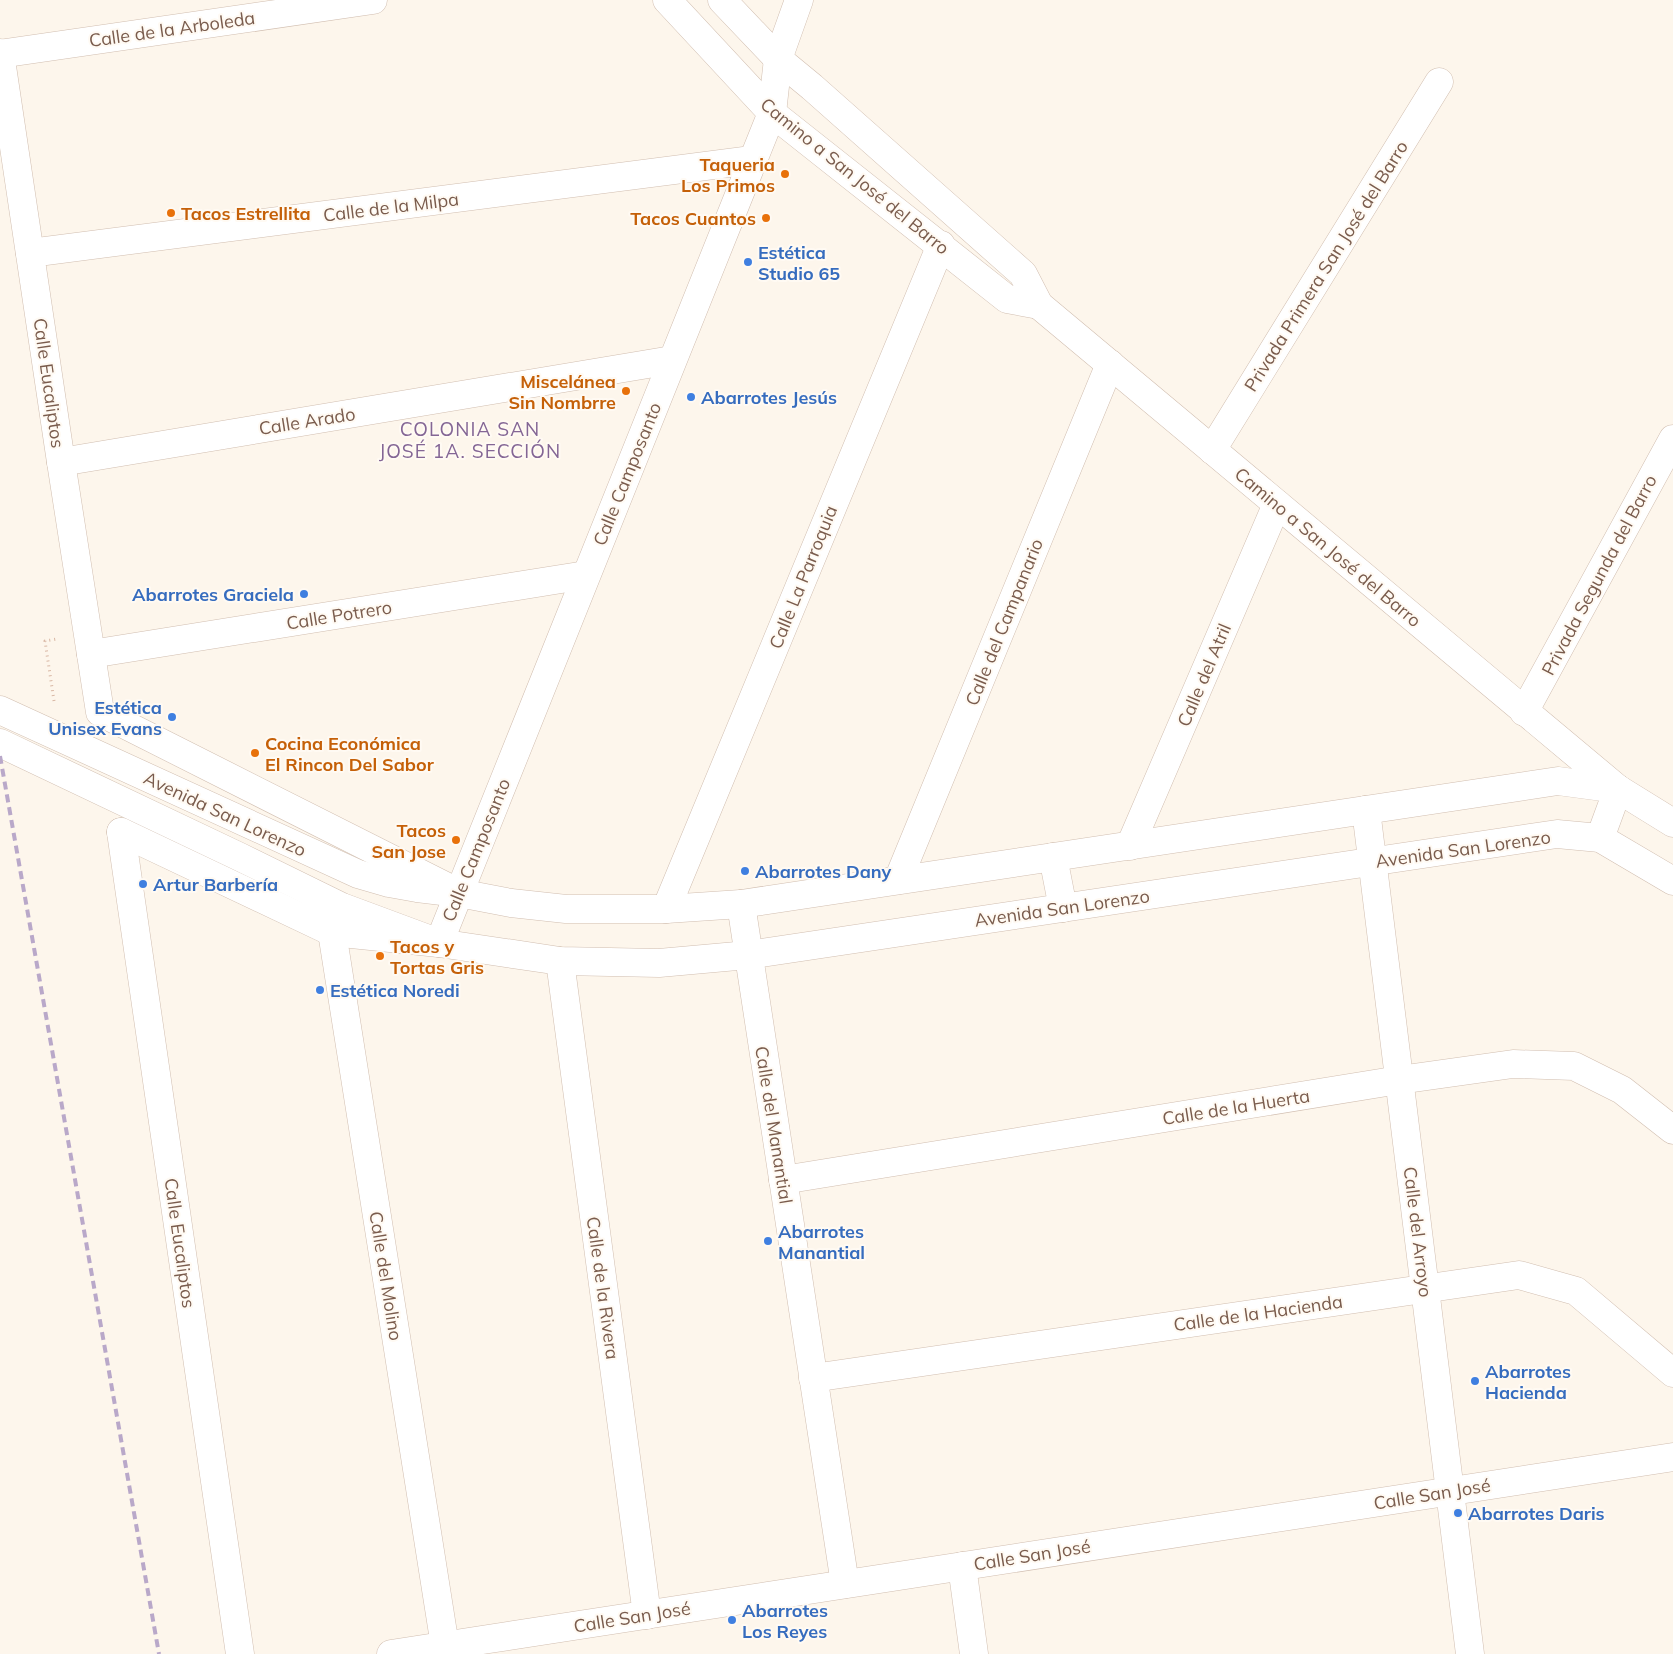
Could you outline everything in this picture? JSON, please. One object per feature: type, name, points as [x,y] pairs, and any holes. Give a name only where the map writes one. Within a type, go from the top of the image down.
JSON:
[{"type":"street","name":"Calle de la Arboleda","points":[[0,53],[373,0]]},
{"type":"street","name":"Camino a San José del Barro","points":[[667,0],[772,113],[1007,299],[1039,305]]},
{"type":"street","name":"Camino a San José del Barro","points":[[722,0],[778,59],[1023,274],[1039,305],[1618,789]]},
{"type":"street","name":"Calle Camposanto","points":[[439,943],[772,113],[778,59],[799,0]]},
{"type":"street","name":"Calle Eucaliptos","points":[[0,53],[100,712]]},
{"type":"street","name":"Privada Primera San José del Barro","points":[[1212,450],[1439,82]]},
{"type":"street","name":"Calle de la Milpa","points":[[30,253],[752,160]]},
{"type":"street","name":"Calle La Parroquia","points":[[666,909],[940,245]]},
{"type":"street","name":"Calle Arado","points":[[61,462],[672,360]]},
{"type":"street","name":"Calle del Campanario","points":[[898,880],[1110,364]]},
{"type":"street","name":"Privada Segunda del Barro","points":[[1524,712],[1673,438]]},
{"type":"street","name":"Calle del Atril","points":[[1130,846],[1277,504]]},
{"type":"street","name":"Calle Potrero","points":[[91,654],[586,575]]},
{"type":"street","name":"Avenida San Lorenzo","points":[[0,710],[358,874],[389,883],[459,893],[511,904],[566,909],[666,909],[741,904],[1558,781],[1618,789],[1673,823]]},
{"type":"street","name":"Avenida San Lorenzo","points":[[100,712],[459,893]]},
{"type":"street","name":"Avenida San Lorenzo","points":[[0,743],[342,907],[439,943]]},
{"type":"street","points":[[1600,838],[1618,789]]},
{"type":"street","name":"Calle del Arroyo","points":[[1366,810],[1470,1654]]},
{"type":"street","name":"Calle Eucaliptos","points":[[121,832],[240,1654]]},
{"type":"street","name":"Avenida San Lorenzo","points":[[121,832],[332,932],[439,943],[560,961],[659,963],[748,955],[1557,834],[1600,838],[1673,881]]},
{"type":"street","points":[[1053,857],[1063,908]]},
{"type":"street","name":"Calle del Manantial","points":[[741,904],[845,1584]]},
{"type":"street","points":[[332,932],[342,907]]},
{"type":"street","name":"Calle del Molino","points":[[332,932],[445,1646]]},
{"type":"street","name":"Calle de la Rivera","points":[[560,961],[647,1615]]},
{"type":"street","name":"Calle de la Huerta","points":[[782,1180],[1399,1080],[1513,1064],[1574,1066],[1622,1090],[1673,1130]]},
{"type":"street","name":"Calle de la Hacienda","points":[[813,1378],[1519,1275],[1576,1291],[1673,1373]]},
{"type":"street","name":"Calle San José","points":[[391,1654],[1673,1457]]},
{"type":"street","points":[[962,1566],[974,1654]]},
{"type":"path","points":[[55,706],[45,641],[57,638],[59,648]]},
{"type":"railway","points":[[0,756],[159,1654]]},
{"type":"place","name":"Taqueria Los Primos","points":[[785,174]]},
{"type":"place","name":"Tacos Estrellita","points":[[171,213]]},
{"type":"place","name":"Tacos Cuantos","points":[[766,218]]},
{"type":"place","name":"Estética Studio 65","points":[[748,262]]},
{"type":"place","name":"Miscelánea Sin Nombrre","points":[[626,391]]},
{"type":"place","name":"Abarrotes Jesús","points":[[691,397]]},
{"type":"place","name":"Abarrotes Graciela","points":[[304,594]]},
{"type":"place","name":"Estética Unisex Evans","points":[[172,717]]},
{"type":"place","name":"Cocina Económica El Rincon Del Sabor","points":[[255,753]]},
{"type":"place","name":"Tacos San Jose","points":[[456,840]]},
{"type":"place","name":"Abarrotes Dany","points":[[745,871]]},
{"type":"place","name":"Artur Barbería","points":[[143,884]]},
{"type":"place","name":"Tacos y Tortas Gris","points":[[380,956]]},
{"type":"place","name":"Estética Noredi","points":[[320,990]]},
{"type":"place","name":"Abarrotes Manantial","points":[[768,1241]]},
{"type":"place","name":"Abarrotes Hacienda","points":[[1475,1381]]},
{"type":"place","name":"Abarrotes Daris","points":[[1458,1513]]},
{"type":"place","name":"Abarrotes Los Reyes","points":[[732,1620]]},
{"type":"district","name":"COLONIA SAN JOSÉ 1A. SECCIÓN","points":[[470,440]]}]
